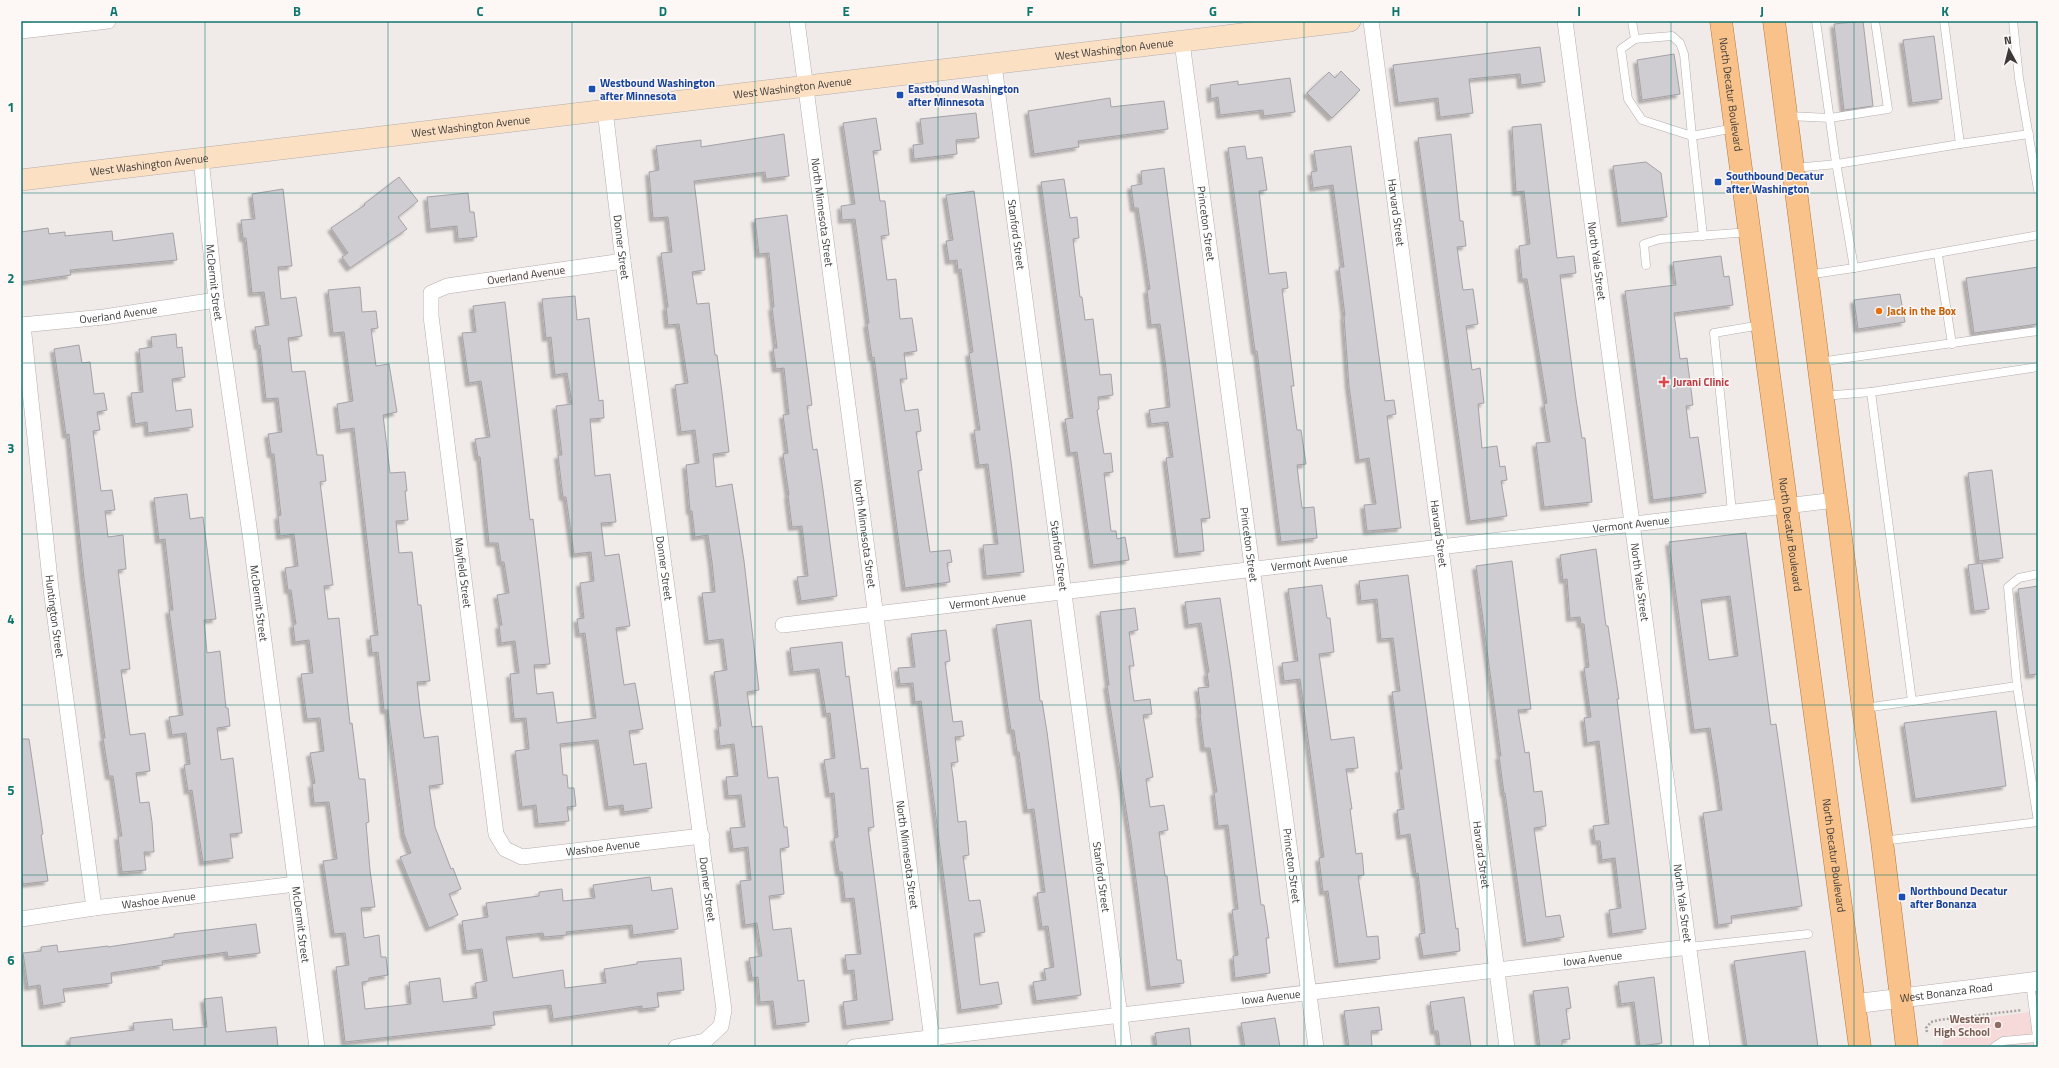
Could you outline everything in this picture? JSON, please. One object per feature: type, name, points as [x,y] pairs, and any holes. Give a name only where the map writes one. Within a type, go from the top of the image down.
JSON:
[{"type":"main road","name":"West Washington Avenue","points":[[21,180],[994,65],[1350,21]]},
{"type":"main road","name":"North Decatur Boulevard","points":[[1721,21],[1860,1047]]},
{"type":"main road","points":[[1774,21],[1822,397],[1882,841],[1901,998],[1917,1043]]},
{"type":"street","points":[[21,32],[108,21]]},
{"type":"street","name":"North Minnesota Street","points":[[797,21],[932,1042]]},
{"type":"street","name":"Harvard Street","points":[[1371,21],[1507,1047]]},
{"type":"street","name":"North Yale Street","points":[[1565,21],[1702,1047]]},
{"type":"street","name":"Princeton Street","points":[[1182,42],[1316,1047]]},
{"type":"street","name":"Stanford Street","points":[[994,65],[1124,1047]]},
{"type":"street","name":"Donner Street","points":[[605,110],[623,261],[702,836],[724,1010],[721,1026],[705,1041],[676,1047]]},
{"type":"street","name":"McDermit Street","points":[[201,159],[216,300],[317,1047]]},
{"type":"street","name":"Overland Avenue","points":[[431,293],[447,286],[623,261]]},
{"type":"street","name":"Mayfield Street","points":[[431,293],[431,316],[496,834],[505,850]]},
{"type":"street","name":"Overland Avenue","points":[[22,325],[104,317],[216,300]]},
{"type":"street","name":"Huntington Street","points":[[22,325],[51,589],[94,908]]},
{"type":"street","name":"Vermont Avenue","points":[[783,625],[1836,500]]},
{"type":"street","name":"Washoe Avenue","points":[[505,850],[522,857],[702,836]]},
{"type":"street","name":"Washoe Avenue","points":[[21,919],[94,908],[296,884]]},
{"type":"street","name":"Iowa Avenue","points":[[854,1047],[932,1042],[1120,1015],[1689,947]]},
{"type":"street","name":"West Bonanza Road","points":[[1854,1004],[2034,981]]},
{"type":"lane","points":[[1632,21],[1634,39]]},
{"type":"lane","points":[[1816,21],[1854,268]]},
{"type":"lane","points":[[1787,116],[1830,118],[1888,108],[1875,21]]},
{"type":"lane","points":[[1944,21],[1960,144]]},
{"type":"lane","points":[[2013,21],[2019,78],[2038,190]]},
{"type":"lane","points":[[1703,236],[1692,136],[1684,54],[1680,43],[1672,36],[1634,39],[1621,48],[1628,99],[1642,120],[1692,136],[1736,128]]},
{"type":"lane","points":[[1792,168],[1837,164],[2029,134]]},
{"type":"lane","points":[[1646,265],[1644,244],[1660,239],[1750,232]]},
{"type":"lane","points":[[1806,275],[1938,255],[2038,235]]},
{"type":"lane","points":[[1938,255],[1952,344]]},
{"type":"lane","points":[[1732,512],[1714,333],[1762,324]]},
{"type":"lane","points":[[1818,362],[2038,331]]},
{"type":"lane","points":[[1822,397],[1871,392],[2038,367]]},
{"type":"lane","points":[[1871,392],[1912,701]]},
{"type":"lane","points":[[1882,841],[2038,822],[2017,686],[2008,587],[2019,578],[2038,574]]},
{"type":"lane","points":[[1863,708],[2017,686]]},
{"type":"lane","points":[[1689,947],[1808,934]]},
{"type":"lane","points":[[1994,1047],[2003,1042],[2037,1042],[2033,1008],[2034,981]]},
{"type":"path","points":[[1917,1043],[1931,1022],[2033,1008]]},
{"type":"shaded area","name":"Western High School","points":[[2038,1011],[2038,1047],[1942,1047],[1946,1030],[1971,1020]]},
{"type":"building","points":[[1863,21],[1873,106],[1844,110],[1834,24]]},
{"type":"building","points":[[1934,36],[1942,99],[1912,103],[1903,40]]},
{"type":"building","points":[[1540,47],[1545,82],[1521,85],[1520,74],[1469,79],[1473,113],[1440,117],[1438,98],[1398,103],[1393,65]]},
{"type":"building","points":[[1674,54],[1680,94],[1642,100],[1637,60]]},
{"type":"building","points":[[1341,71],[1360,90],[1332,118],[1307,93],[1329,72],[1335,78]]},
{"type":"building","points":[[1290,78],[1295,112],[1264,116],[1263,110],[1220,115],[1218,97],[1211,99],[1210,85],[1238,81],[1238,85]]},
{"type":"building","points":[[1110,98],[1111,107],[1164,101],[1168,129],[1078,141],[1079,147],[1034,154],[1028,111]]},
{"type":"building","points":[[976,113],[979,138],[956,140],[957,154],[914,159],[913,145],[923,144],[920,119]]},
{"type":"building","points":[[876,118],[881,150],[873,151],[880,201],[885,201],[889,235],[881,236],[887,280],[896,279],[900,319],[912,318],[917,351],[904,353],[907,379],[900,379],[905,411],[918,409],[921,431],[916,432],[922,470],[918,471],[930,552],[950,550],[952,562],[947,563],[950,582],[905,588],[874,357],[872,358],[867,324],[869,323],[855,219],[842,220],[841,206],[855,204],[843,123]]},
{"type":"building","points":[[1541,124],[1557,258],[1574,256],[1576,273],[1560,275],[1576,399],[1582,438],[1585,438],[1592,502],[1544,507],[1536,443],[1550,442],[1544,404],[1547,403],[1527,279],[1522,279],[1519,246],[1530,244],[1524,191],[1516,192],[1512,127]]},
{"type":"building","points":[[784,134],[789,176],[766,179],[765,172],[694,181],[705,270],[692,272],[697,304],[709,303],[715,355],[717,355],[729,452],[713,454],[716,487],[732,484],[744,561],[759,690],[747,692],[752,727],[762,726],[768,778],[778,777],[784,827],[787,827],[789,847],[780,849],[784,894],[769,896],[773,930],[791,928],[798,981],[804,980],[809,1022],[776,1026],[773,1001],[760,1002],[758,977],[752,978],[749,958],[762,956],[757,923],[745,925],[740,881],[751,880],[748,847],[733,849],[730,828],[745,827],[741,795],[728,796],[726,777],[738,776],[734,744],[720,746],[718,726],[721,726],[714,672],[727,670],[723,639],[708,641],[702,593],[715,592],[712,562],[708,535],[695,537],[692,511],[690,511],[686,465],[699,463],[695,430],[681,432],[675,385],[688,383],[679,324],[668,325],[666,307],[668,307],[661,253],[672,252],[668,217],[653,218],[649,172],[659,170],[656,146],[701,140],[701,147]]},
{"type":"building","points":[[1451,134],[1460,221],[1463,221],[1466,246],[1457,247],[1463,290],[1473,289],[1478,324],[1466,326],[1472,370],[1480,368],[1484,403],[1478,404],[1482,448],[1497,446],[1500,467],[1505,466],[1507,480],[1501,481],[1507,516],[1470,521],[1418,138]]},
{"type":"building","points":[[1245,146],[1247,159],[1262,157],[1267,190],[1259,191],[1269,274],[1286,272],[1288,288],[1282,289],[1294,386],[1291,386],[1297,430],[1301,430],[1306,464],[1297,465],[1302,508],[1314,507],[1317,538],[1281,542],[1257,351],[1255,351],[1228,148]]},
{"type":"building","points":[[1351,146],[1385,401],[1394,400],[1396,414],[1387,416],[1401,528],[1367,531],[1364,505],[1376,504],[1369,458],[1359,460],[1349,386],[1345,316],[1339,267],[1344,267],[1333,185],[1313,188],[1311,172],[1317,171],[1314,151]]},
{"type":"building","points":[[1646,162],[1661,173],[1667,217],[1621,223],[1613,166]]},
{"type":"building","points":[[1164,168],[1210,518],[1201,519],[1204,551],[1178,554],[1166,458],[1173,457],[1168,422],[1151,424],[1149,410],[1170,407],[1166,368],[1160,324],[1151,325],[1147,290],[1150,289],[1144,247],[1138,208],[1134,208],[1131,186],[1142,184],[1141,171]]},
{"type":"building","points":[[399,177],[418,201],[398,217],[407,229],[350,268],[342,257],[348,253],[331,228],[365,205],[364,204]]},
{"type":"building","points":[[1064,179],[1070,218],[1077,217],[1079,238],[1073,239],[1080,297],[1082,297],[1085,320],[1093,319],[1100,375],[1111,374],[1113,395],[1098,397],[1099,409],[1097,410],[1104,454],[1111,453],[1113,472],[1104,473],[1111,531],[1116,531],[1117,539],[1125,537],[1129,560],[1093,565],[1077,452],[1070,453],[1065,419],[1073,418],[1041,182]]},
{"type":"building","points":[[283,189],[292,266],[278,267],[281,299],[296,297],[302,336],[288,338],[292,372],[305,371],[317,455],[323,455],[326,481],[320,482],[333,585],[324,586],[328,619],[339,618],[350,724],[352,723],[359,779],[365,779],[369,822],[366,823],[375,907],[361,908],[364,938],[379,935],[381,957],[386,957],[388,975],[369,978],[369,981],[362,982],[365,1009],[411,1004],[409,982],[440,978],[443,1002],[477,998],[475,983],[487,981],[482,949],[466,951],[462,921],[488,917],[486,903],[539,896],[539,892],[562,889],[563,901],[595,898],[593,885],[650,877],[652,891],[672,888],[678,929],[633,935],[632,925],[566,932],[567,935],[544,937],[543,933],[506,937],[513,978],[563,970],[565,988],[606,983],[604,969],[637,964],[637,962],[681,958],[684,990],[657,993],[659,1007],[642,1009],[642,1006],[553,1019],[551,1005],[493,1012],[495,1025],[345,1042],[336,967],[349,965],[345,933],[334,934],[323,861],[337,859],[329,802],[314,803],[312,784],[315,783],[310,753],[324,751],[320,718],[307,719],[301,674],[313,673],[309,640],[295,642],[293,624],[296,624],[291,590],[288,590],[285,568],[298,566],[294,534],[280,536],[278,516],[281,515],[274,454],[271,454],[268,434],[282,432],[278,398],[266,399],[260,345],[258,346],[255,327],[269,325],[264,292],[252,293],[246,238],[243,238],[241,220],[255,219],[252,194]]},
{"type":"building","points":[[974,191],[1011,461],[1024,572],[986,576],[983,545],[998,544],[988,464],[979,465],[974,430],[980,430],[969,353],[973,352],[961,269],[958,270],[957,260],[949,261],[946,241],[953,240],[946,195]]},
{"type":"building","points":[[468,193],[470,212],[474,212],[477,237],[458,239],[457,226],[430,229],[427,197]]},
{"type":"building","points":[[787,215],[812,405],[807,406],[813,450],[817,449],[837,596],[801,601],[797,577],[808,576],[802,526],[792,527],[783,454],[788,453],[783,415],[789,414],[784,368],[776,369],[773,348],[777,348],[772,307],[774,307],[769,253],[759,254],[755,219]]},
{"type":"building","points":[[48,228],[49,234],[65,232],[65,236],[112,231],[113,241],[173,233],[177,260],[70,270],[71,275],[21,282],[21,232]]},
{"type":"building","name":"Jurani Clinic","points":[[1721,256],[1724,277],[1729,276],[1733,305],[1674,313],[1680,359],[1687,358],[1693,405],[1686,406],[1690,438],[1698,437],[1706,493],[1653,500],[1625,291],[1676,285],[1673,262]]},
{"type":"building","points":[[2038,267],[2038,324],[1974,333],[1966,278]]},
{"type":"building","points":[[360,287],[362,312],[376,311],[378,328],[371,329],[376,366],[389,364],[397,412],[383,415],[390,473],[405,472],[407,491],[405,491],[408,520],[396,521],[399,553],[412,552],[418,605],[421,605],[430,681],[417,682],[420,709],[424,738],[438,736],[443,784],[429,786],[435,827],[451,869],[453,868],[461,889],[449,894],[458,915],[429,928],[400,857],[411,853],[404,834],[388,710],[384,710],[378,652],[372,653],[370,636],[378,635],[354,428],[340,430],[337,404],[353,401],[344,332],[333,333],[328,290]]},
{"type":"building","name":"Jack in the Box","points":[[1900,294],[1905,322],[1858,329],[1854,300]]},
{"type":"building","points":[[575,296],[577,320],[589,318],[599,401],[603,400],[604,418],[590,419],[595,476],[610,474],[616,522],[601,523],[605,556],[619,554],[630,626],[616,628],[624,685],[635,683],[643,729],[629,731],[634,765],[646,763],[652,808],[624,812],[623,805],[608,807],[598,740],[560,744],[563,775],[567,775],[568,788],[574,788],[576,806],[567,807],[569,821],[538,824],[536,805],[522,807],[515,751],[529,749],[526,718],[514,719],[510,674],[519,673],[515,641],[501,643],[499,625],[502,625],[497,595],[509,593],[504,562],[501,562],[498,543],[489,543],[480,457],[478,457],[475,439],[490,437],[481,381],[469,383],[462,333],[476,332],[473,306],[505,302],[530,520],[533,519],[550,664],[534,665],[537,694],[553,692],[557,723],[596,718],[585,633],[579,634],[577,619],[584,618],[580,583],[594,581],[591,552],[574,554],[566,497],[563,497],[558,455],[562,455],[556,406],[572,404],[567,373],[555,375],[551,337],[546,338],[542,299]]},
{"type":"building","points":[[176,334],[177,348],[182,347],[185,377],[172,379],[176,411],[191,409],[193,427],[148,433],[147,422],[135,424],[131,393],[143,392],[139,349],[152,347],[151,337]]},
{"type":"building","points":[[79,345],[82,363],[90,362],[94,394],[104,393],[107,410],[97,412],[100,430],[93,431],[101,491],[112,490],[115,510],[105,511],[108,537],[123,535],[126,569],[118,570],[130,669],[121,670],[130,735],[145,733],[150,771],[136,773],[140,803],[149,802],[152,822],[154,852],[144,852],[146,870],[122,872],[118,836],[122,836],[113,776],[109,776],[103,738],[105,738],[84,578],[69,434],[66,435],[54,349]]},
{"type":"building","points":[[1992,470],[2003,558],[1979,561],[1968,473]]},
{"type":"building","points":[[187,494],[190,519],[203,517],[216,619],[204,620],[207,653],[220,651],[226,708],[228,708],[230,726],[217,728],[221,760],[233,758],[242,833],[230,834],[233,858],[203,862],[192,790],[188,791],[184,765],[190,764],[186,733],[172,735],[169,717],[183,715],[169,610],[173,610],[165,539],[159,540],[154,498]]},
{"type":"building","points":[[1746,533],[1771,725],[1776,724],[1802,906],[1731,916],[1732,923],[1718,925],[1703,813],[1722,810],[1710,728],[1694,730],[1669,542]],"holes":[[[1730,596],[1738,656],[1709,660],[1701,600]]]},
{"type":"building","points":[[1596,549],[1606,626],[1608,626],[1619,699],[1617,699],[1646,929],[1612,934],[1609,910],[1621,908],[1615,858],[1602,860],[1600,841],[1595,841],[1593,826],[1609,824],[1599,741],[1587,743],[1584,718],[1591,717],[1584,668],[1589,667],[1584,624],[1581,624],[1580,617],[1570,618],[1567,579],[1563,580],[1560,555]]},
{"type":"building","points":[[1512,561],[1531,709],[1518,710],[1525,753],[1529,752],[1534,792],[1542,791],[1545,813],[1546,826],[1534,828],[1546,917],[1560,915],[1564,937],[1526,943],[1499,756],[1501,756],[1476,566]]},
{"type":"building","points":[[1982,563],[1989,609],[1974,611],[1968,565]]},
{"type":"building","points":[[1408,575],[1460,951],[1423,956],[1419,934],[1425,933],[1418,873],[1416,874],[1410,834],[1400,836],[1397,810],[1404,809],[1399,769],[1402,769],[1392,692],[1400,691],[1393,638],[1381,639],[1377,599],[1361,601],[1359,581]]},
{"type":"building","points":[[1322,585],[1327,618],[1330,618],[1334,652],[1319,654],[1331,740],[1354,737],[1358,768],[1346,769],[1352,809],[1350,809],[1356,854],[1362,853],[1364,875],[1358,876],[1367,937],[1378,936],[1380,959],[1338,964],[1328,891],[1323,892],[1319,858],[1324,857],[1300,679],[1284,681],[1282,663],[1298,661],[1288,589]]},
{"type":"building","points":[[2038,586],[2038,674],[2029,675],[2018,589]]},
{"type":"building","points":[[1220,598],[1231,671],[1261,905],[1264,905],[1269,938],[1266,938],[1270,973],[1235,978],[1233,956],[1238,955],[1232,910],[1238,909],[1228,825],[1218,826],[1214,792],[1217,792],[1210,748],[1204,748],[1200,714],[1198,688],[1209,687],[1207,673],[1209,672],[1201,623],[1188,625],[1185,602]]},
{"type":"building","points":[[1135,608],[1138,630],[1129,632],[1134,666],[1129,666],[1134,701],[1150,699],[1152,714],[1143,715],[1153,777],[1146,779],[1150,807],[1164,805],[1168,830],[1159,832],[1165,876],[1167,876],[1177,960],[1181,960],[1184,983],[1150,987],[1131,841],[1107,685],[1109,685],[1100,612]]},
{"type":"building","points":[[1031,620],[1040,701],[1042,701],[1047,732],[1081,995],[1036,1001],[1033,982],[1046,980],[1044,969],[1054,967],[1048,926],[1042,927],[1037,893],[1045,892],[1034,809],[1027,810],[1019,752],[1017,752],[1014,730],[1011,730],[996,625]]},
{"type":"building","points":[[946,630],[950,661],[945,662],[953,722],[962,721],[964,736],[955,737],[958,762],[951,763],[958,822],[966,821],[969,855],[963,856],[969,901],[980,900],[985,932],[974,934],[980,985],[998,982],[1002,1004],[961,1010],[921,701],[915,702],[913,683],[900,684],[898,668],[915,667],[911,634]]},
{"type":"building","points":[[842,642],[846,677],[849,676],[861,769],[868,768],[874,827],[868,828],[893,1020],[846,1026],[843,1002],[857,1000],[854,970],[847,971],[845,955],[861,954],[854,898],[845,899],[842,872],[839,872],[834,838],[838,837],[834,793],[829,794],[824,760],[835,758],[830,713],[826,714],[819,669],[793,672],[790,648]]},
{"type":"building","points":[[1996,711],[2006,786],[1915,799],[1904,723]]},
{"type":"building","points":[[21,739],[29,739],[43,834],[41,835],[48,881],[23,884],[21,870]]},
{"type":"building","points":[[256,924],[260,953],[228,957],[227,952],[162,961],[163,965],[111,973],[112,983],[63,989],[65,1002],[43,1006],[40,985],[28,987],[23,953],[41,951],[41,947],[57,945],[58,952],[108,947],[174,937],[174,934]]},
{"type":"building","points":[[1805,951],[1818,1047],[1747,1047],[1734,961]]},
{"type":"building","points":[[1654,977],[1662,1043],[1640,1046],[1634,1002],[1621,1004],[1618,982]]},
{"type":"building","points":[[1568,987],[1571,1008],[1566,1009],[1570,1039],[1562,1040],[1562,1047],[1540,1047],[1533,991]]},
{"type":"building","points":[[222,997],[226,1032],[276,1027],[278,1047],[70,1047],[70,1038],[134,1030],[133,1023],[172,1019],[173,1030],[207,1027],[204,999]]},
{"type":"building","points":[[1464,997],[1471,1047],[1440,1047],[1438,1031],[1434,1031],[1430,1002]]},
{"type":"building","points":[[1379,1007],[1382,1030],[1371,1031],[1372,1047],[1349,1047],[1344,1011]]},
{"type":"building","points":[[1275,1018],[1280,1047],[1245,1047],[1241,1023]]},
{"type":"building","points":[[1189,1028],[1191,1047],[1157,1047],[1155,1033]]},
{"type":"place","name":"Westbound Washington after Minnesota","points":[[592,89]]},
{"type":"place","name":"Eastbound Washington after Minnesota","points":[[900,95]]},
{"type":"place","name":"Southbound Decatur after Washington","points":[[1718,182]]},
{"type":"place","name":"Jack in the Box","points":[[1879,311]]},
{"type":"place","name":"Jurani Clinic","points":[[1664,382]]},
{"type":"place","name":"Northbound Decatur after Bonanza","points":[[1902,897]]},
{"type":"place","name":"Western High School","points":[[1998,1025]]}]
